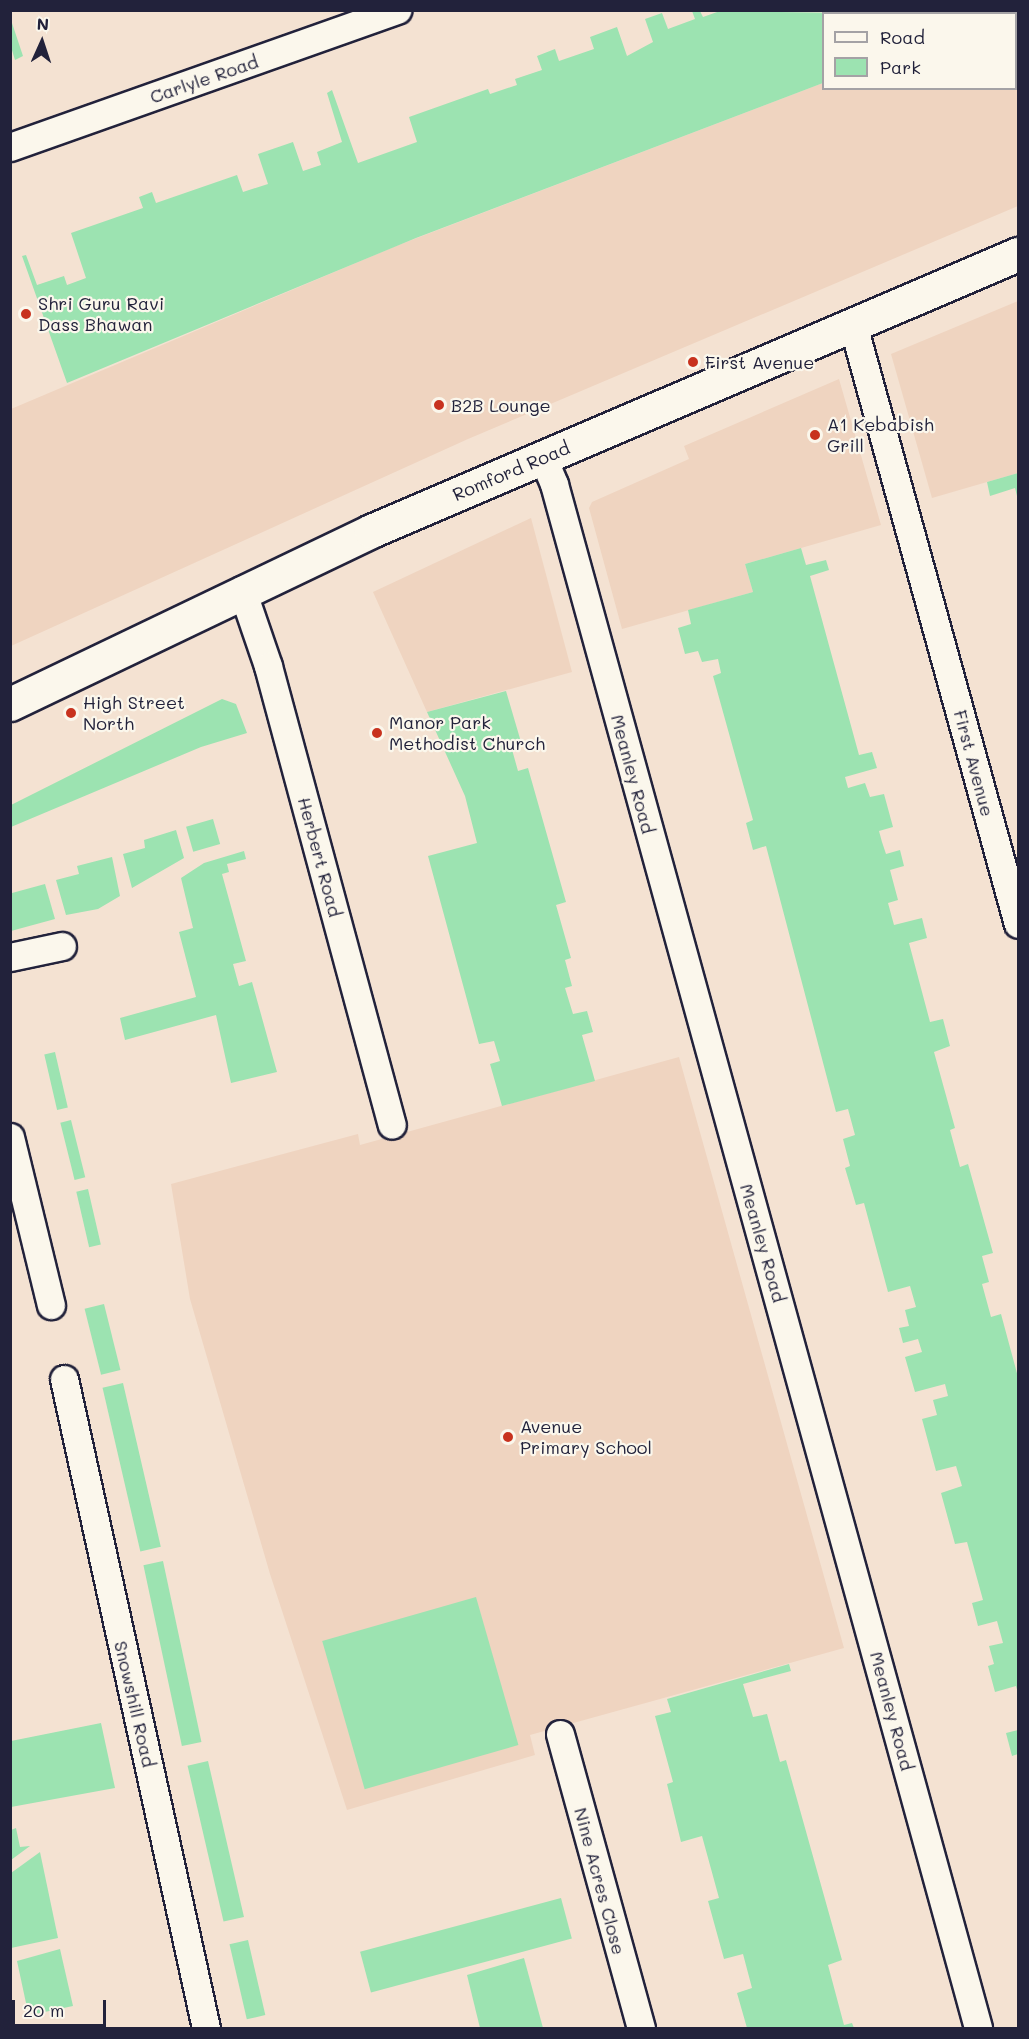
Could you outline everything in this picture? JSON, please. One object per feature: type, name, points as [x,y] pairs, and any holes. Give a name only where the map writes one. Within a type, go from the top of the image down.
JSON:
[{"type":"main road","name":"Romford Road","points":[[10,704],[242,590],[1018,254]]},
{"type":"street","name":"Carlyle Road","points":[[10,147],[397,10]]},
{"type":"street","name":"First Avenue","points":[[853,325],[1018,924]]},
{"type":"street","name":"Meanley Road","points":[[543,458],[554,484],[978,2028]]},
{"type":"street","name":"Herbert Road","points":[[242,590],[268,666],[392,1125]]},
{"type":"street","points":[[10,957],[62,946]]},
{"type":"street","points":[[10,1137],[51,1305]]},
{"type":"street","name":"Snowshill Road","points":[[64,1379],[206,2028]]},
{"type":"street","name":"Nine Acres Close","points":[[561,1734],[641,2028]]},
{"type":"shaded area","points":[[1018,11],[1018,206],[468,439],[11,646],[11,409],[396,246],[822,83],[822,90],[1017,90],[1017,12],[1012,12]]},
{"type":"shaded area","points":[[1018,301],[1018,473],[932,498],[891,354]]},
{"type":"shaded area","points":[[839,379],[881,525],[745,564],[753,592],[622,629],[589,508],[592,502],[689,459],[684,446]]},
{"type":"shaded area","points":[[531,518],[572,672],[427,712],[373,592]]},
{"type":"shaded area","name":"Avenue Primary School","points":[[679,1057],[844,1648],[530,1735],[535,1755],[347,1810],[270,1574],[190,1299],[171,1184],[358,1134],[360,1145]]},
{"type":"green space","points":[[880,10],[1014,11],[1011,12]]},
{"type":"green space","points":[[692,11],[700,11],[703,17],[720,11],[822,13],[822,83],[416,238],[67,383],[22,256],[26,255],[37,285],[64,276],[67,285],[86,278],[71,233],[143,208],[139,197],[152,192],[156,203],[237,175],[243,192],[268,184],[258,154],[293,142],[303,171],[321,165],[317,152],[342,142],[327,93],[332,90],[358,163],[417,142],[409,117],[488,89],[490,94],[517,85],[515,79],[542,70],[537,56],[555,49],[559,61],[594,49],[590,37],[617,27],[627,56],[653,42],[645,19],[662,13],[668,29],[695,19]]},
{"type":"green space","points":[[11,20],[23,56],[15,60],[11,47]]},
{"type":"green space","points":[[1018,473],[1018,500],[1015,488],[990,496],[987,482]]},
{"type":"green space","points":[[801,548],[806,565],[826,560],[829,570],[810,576],[859,755],[872,752],[877,768],[845,777],[848,788],[865,783],[870,797],[884,794],[893,827],[879,831],[882,842],[886,854],[900,850],[904,866],[890,870],[898,900],[888,903],[894,925],[922,918],[927,938],[909,943],[930,1022],[943,1019],[950,1046],[934,1052],[955,1128],[950,1130],[960,1167],[968,1164],[993,1253],[982,1256],[989,1282],[982,1284],[991,1317],[1001,1314],[1018,1377],[1018,1693],[1016,1686],[995,1692],[988,1666],[994,1664],[989,1646],[1003,1643],[997,1621],[978,1626],[972,1603],[983,1600],[967,1542],[955,1544],[941,1493],[962,1486],[956,1466],[936,1471],[922,1419],[937,1415],[933,1400],[948,1396],[945,1384],[915,1392],[905,1357],[922,1352],[918,1339],[903,1343],[899,1328],[909,1326],[905,1310],[916,1307],[910,1286],[888,1292],[864,1203],[856,1205],[845,1168],[850,1166],[843,1139],[855,1135],[848,1109],[836,1112],[766,846],[753,850],[746,823],[753,820],[713,676],[721,673],[718,659],[702,662],[698,651],[685,654],[678,628],[691,624],[688,610],[753,592],[745,564]]},
{"type":"green space","points":[[506,691],[521,742],[511,746],[518,771],[528,768],[566,902],[556,905],[571,958],[565,960],[572,986],[565,988],[573,1014],[587,1011],[593,1032],[582,1035],[595,1081],[502,1106],[490,1064],[500,1061],[494,1041],[479,1044],[428,856],[477,843],[465,796],[427,712]]},
{"type":"green space","points":[[222,699],[236,704],[247,733],[201,747],[11,827],[11,805]]},
{"type":"green space","points":[[213,819],[220,844],[193,852],[186,827]]},
{"type":"green space","points":[[176,830],[184,858],[132,888],[123,854],[145,848],[144,840]]},
{"type":"green space","points":[[244,851],[246,859],[227,864],[229,872],[222,874],[246,961],[233,964],[239,986],[252,982],[277,1072],[231,1083],[216,1015],[125,1040],[120,1018],[196,997],[179,932],[193,928],[181,878],[204,863]]},
{"type":"green space","points":[[112,857],[120,896],[98,909],[66,915],[56,880],[79,874],[77,866]]},
{"type":"green space","points":[[45,884],[55,919],[11,931],[12,893]]},
{"type":"green space","points":[[55,1052],[68,1108],[57,1110],[44,1054]]},
{"type":"green space","points":[[71,1120],[85,1177],[75,1180],[60,1123]]},
{"type":"green space","points":[[88,1189],[101,1245],[89,1247],[76,1192]]},
{"type":"green space","points":[[104,1304],[120,1370],[101,1375],[85,1309]]},
{"type":"green space","points":[[123,1383],[161,1547],[140,1551],[103,1388]]},
{"type":"green space","points":[[163,1561],[201,1742],[182,1746],[143,1565]]},
{"type":"green space","points":[[476,1597],[518,1745],[365,1789],[322,1641]]},
{"type":"green space","points":[[789,1664],[791,1671],[743,1684],[753,1717],[767,1714],[780,1762],[786,1760],[842,1960],[828,1965],[844,2025],[852,2023],[854,2028],[747,2028],[737,1993],[752,1988],[743,1954],[724,1959],[708,1901],[719,1898],[702,1836],[681,1842],[667,1784],[673,1782],[655,1716],[671,1712],[667,1699]]},
{"type":"green space","points":[[101,1723],[115,1788],[11,1807],[11,1741]]},
{"type":"green space","points":[[1018,1730],[1018,1754],[1012,1756],[1006,1733]]},
{"type":"green space","points":[[208,1761],[244,1917],[224,1922],[188,1766]]},
{"type":"green space","points":[[16,1828],[20,1847],[30,1846],[11,1860],[11,1830]]},
{"type":"green space","points":[[40,1852],[58,1938],[11,1948],[11,1873]]},
{"type":"green space","points":[[561,1898],[572,1939],[371,1992],[360,1952]]},
{"type":"green space","points":[[248,1940],[265,2015],[247,2019],[229,1944]]},
{"type":"green space","points":[[60,1949],[73,2006],[35,2014],[26,2003],[17,1961]]},
{"type":"green space","points":[[524,1958],[543,2028],[480,2028],[467,1975]]},
{"type":"place","name":"Shri Guru Ravi Dass Bhawan","points":[[26,314]]},
{"type":"place","name":"First Avenue","points":[[693,362]]},
{"type":"place","name":"B2B Lounge","points":[[439,405]]},
{"type":"place","name":"A1 Kebabish Grill","points":[[815,435]]},
{"type":"place","name":"High Street North","points":[[71,713]]},
{"type":"place","name":"Manor Park Methodist Church","points":[[377,733]]},
{"type":"place","name":"Avenue Primary School","points":[[508,1437]]}]
